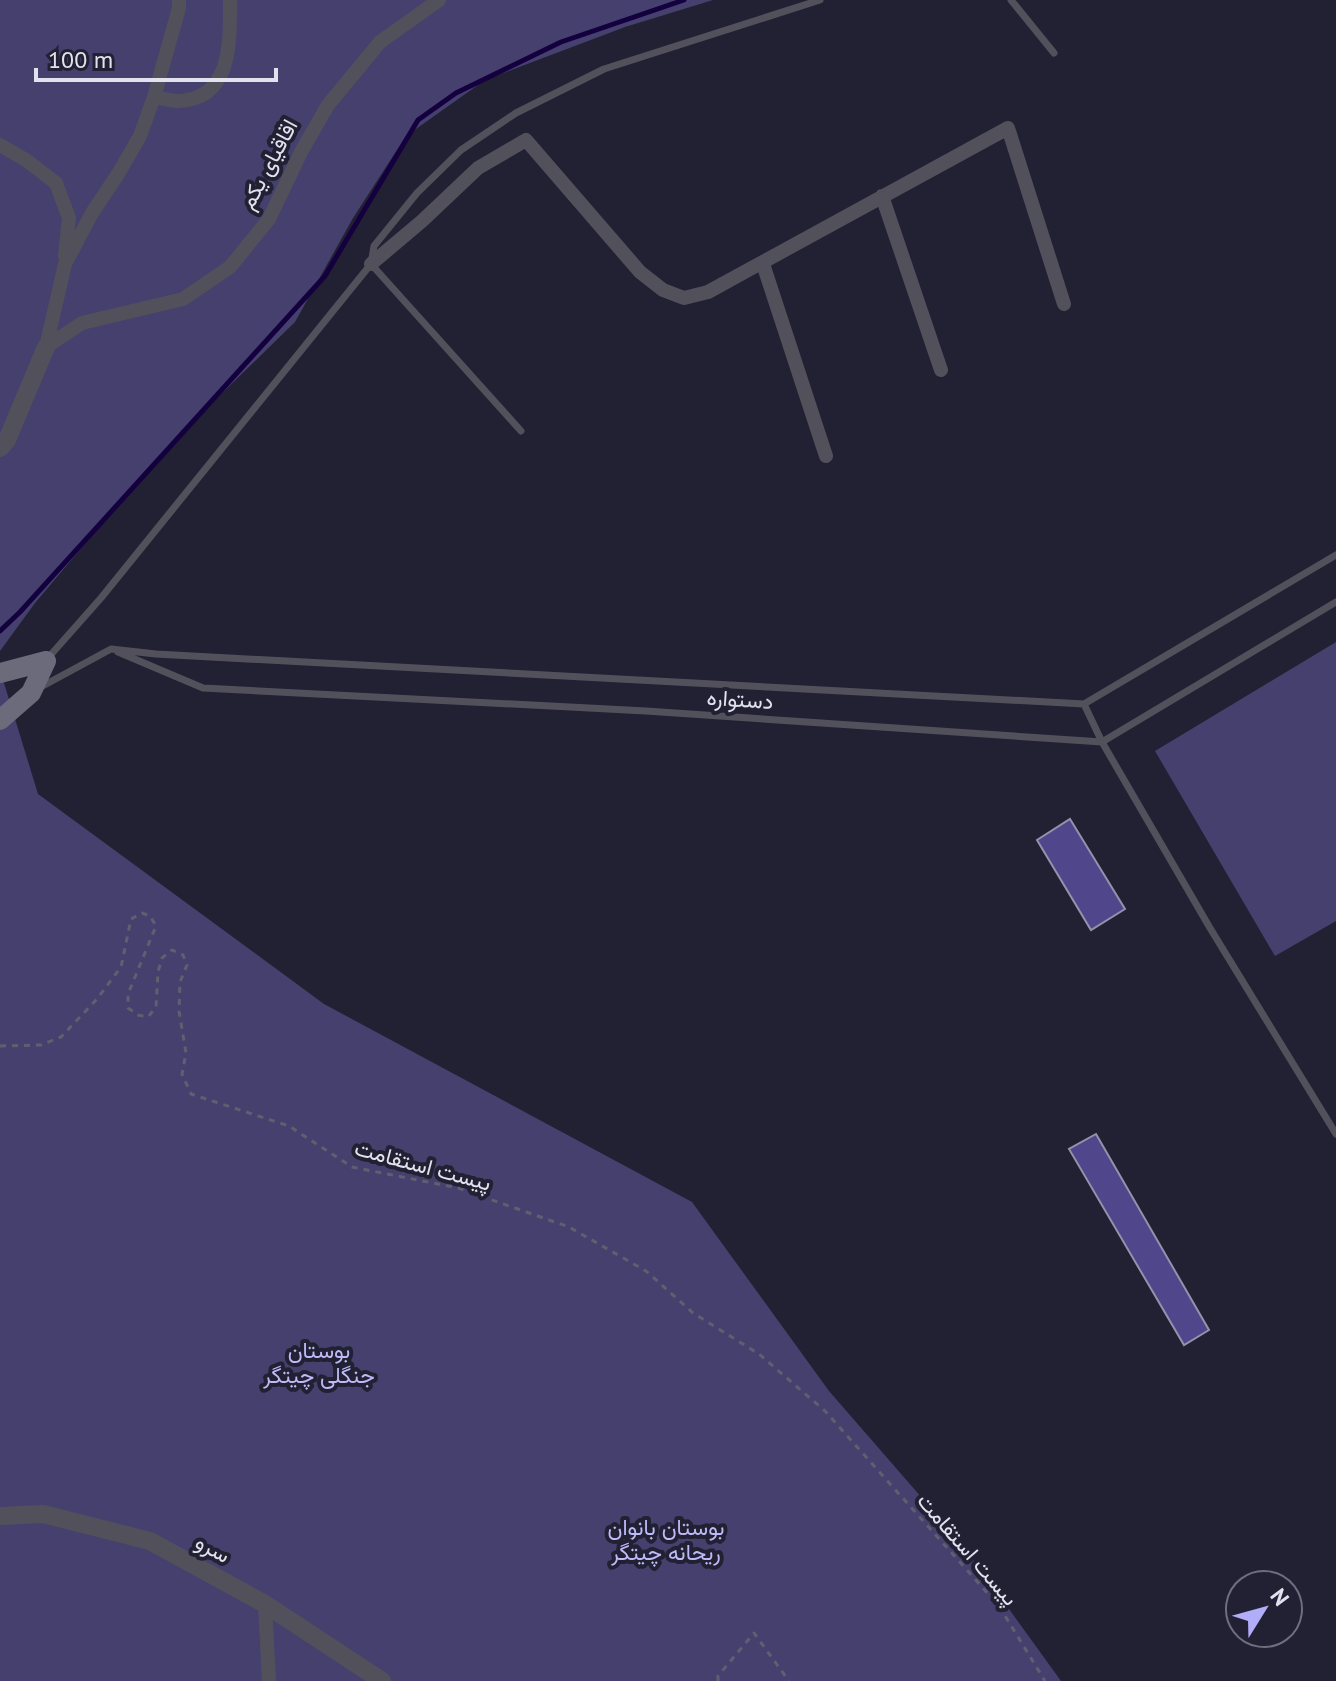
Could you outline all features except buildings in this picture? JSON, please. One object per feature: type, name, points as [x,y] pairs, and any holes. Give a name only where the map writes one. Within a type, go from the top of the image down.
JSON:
[{"type":"main road","points":[[0,673],[46,661]]},
{"type":"main road","points":[[0,720],[31,693],[46,661]]},
{"type":"street","points":[[65,264],[92,213],[140,136],[154,97],[179,0]]},
{"type":"street","points":[[154,97],[179,101],[201,96],[219,81],[229,51],[230,0]]},
{"type":"street","name":"اقاقیای یکم","points":[[46,347],[82,323],[183,299],[230,267],[269,219],[328,105],[380,42],[439,0]]},
{"type":"street","points":[[371,264],[478,168],[526,140],[640,272],[663,290],[684,298],[708,292],[763,264],[1008,128],[1064,304]]},
{"type":"street","points":[[0,145],[56,183],[69,218],[65,264],[46,347],[7,440],[0,448]]},
{"type":"street","points":[[882,196],[941,370]]},
{"type":"street","points":[[763,264],[826,456]]},
{"type":"street","name":"سرو","points":[[0,1516],[43,1514],[150,1541],[265,1604],[382,1681]]},
{"type":"street","points":[[265,1604],[269,1681]]},
{"type":"lane","points":[[46,661],[101,598],[371,264],[374,246],[417,193],[461,150],[516,113],[604,69],[820,0]]},
{"type":"lane","points":[[1011,0],[1054,53]]},
{"type":"lane","points":[[371,264],[521,431]]},
{"type":"lane","points":[[31,693],[111,649],[156,654],[1084,704],[1336,555]]},
{"type":"lane","points":[[1102,742],[1336,602]]},
{"type":"lane","name":"دستواره","points":[[111,649],[203,688],[646,711],[1102,742]]},
{"type":"lane","points":[[1084,704],[1102,742],[1210,928],[1336,1134]]},
{"type":"path","name":"پیست استقامت","points":[[0,1046],[41,1045],[61,1037],[97,999],[121,967],[131,919],[142,913],[150,916],[156,926],[128,994],[128,1008],[148,1017],[156,1007],[162,958],[172,950],[183,955],[187,965],[180,982],[179,1011],[186,1053],[182,1074],[191,1094],[289,1126],[352,1167],[458,1188],[569,1227],[646,1271],[693,1313],[759,1354],[825,1411],[999,1606],[1045,1681]]},
{"type":"path","points":[[718,1681],[718,1676],[754,1633],[789,1681]]},
{"type":"green space","points":[[0,0],[713,0],[625,27],[485,80],[406,136],[353,218],[295,322],[217,398],[126,495],[35,603],[0,651]]},
{"type":"green space","points":[[1336,642],[1336,921],[1275,956],[1155,751]]},
{"type":"green space","name":"بوستان جنگلی چیتگر","points":[[0,670],[38,794],[324,1004],[692,1202],[829,1391],[962,1544],[1061,1681],[0,1681]]},
{"type":"waterway","points":[[0,631],[325,276],[418,120],[456,93],[561,42],[684,0]]},
{"type":"park label","name":"بوستان بانوان ریحانه چیتگر","points":[[666,1540]]}]
